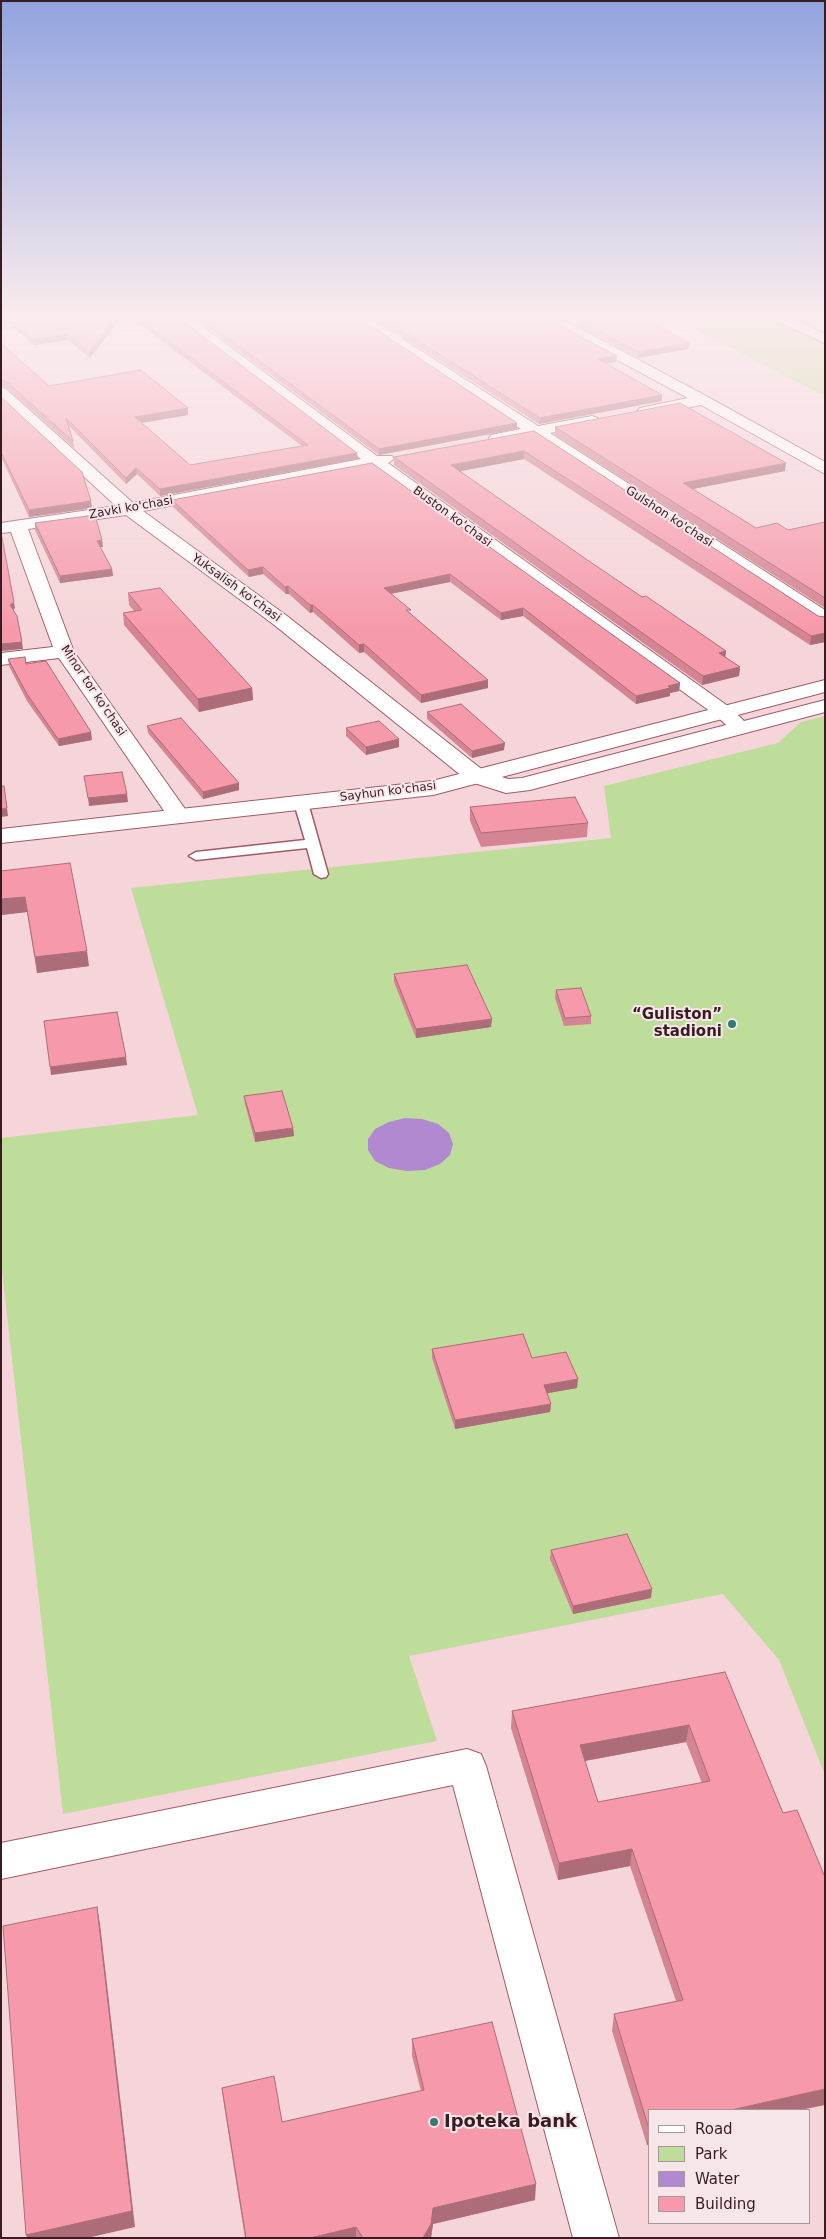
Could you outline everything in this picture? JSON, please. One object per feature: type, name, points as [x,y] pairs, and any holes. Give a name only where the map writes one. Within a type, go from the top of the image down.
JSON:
[{"type":"street","name":"Yuksalish ko'chasi","points":[[34,422],[129,509],[280,620],[476,776]]},
{"type":"street","name":"Buston ko'chasi","points":[[322,422],[725,713],[740,728]]},
{"type":"street","name":"Gulshon ko'chasi","points":[[524,422],[825,619]]},
{"type":"street","points":[[480,442],[582,422]]},
{"type":"street","points":[[743,422],[825,469]]},
{"type":"street","name":"Zavki ko'chasi","points":[[10,527],[129,509],[403,456]]},
{"type":"street","name":"Minor tor ko'chasi","points":[[10,527],[64,652],[179,816]]},
{"type":"street","points":[[1,659],[64,652]]},
{"type":"street","name":"Sayhun ko'chasi","points":[[1,836],[433,788],[825,686]]},
{"type":"street","points":[[476,776],[506,786],[522,785],[825,706]]},
{"type":"street","points":[[1,1861],[467,1766],[596,2238]]},
{"type":"lane","points":[[301,803],[321,874]]},
{"type":"lane","points":[[196,856],[313,843]]},
{"type":"green space","points":[[825,716],[825,1775],[779,1660],[723,1594],[409,1656],[437,1741],[63,1814],[1,1261],[1,1138],[198,1115],[131,888],[611,838],[604,786],[778,743],[801,722]]},
{"type":"water","points":[[405,1118],[422,1119],[438,1124],[449,1133],[453,1144],[450,1155],[440,1164],[425,1170],[407,1171],[389,1168],[375,1161],[368,1150],[368,1139],[375,1129],[389,1122]]},
{"type":"building","points":[[1,422],[29,422],[82,472],[91,501],[29,510],[1,452]]},
{"type":"building","points":[[52,422],[67,422],[73,441]]},
{"type":"building","points":[[70,422],[141,422],[190,465],[308,445],[278,422],[317,422],[357,453],[160,489],[136,468],[126,478]]},
{"type":"building","points":[[343,422],[517,423],[379,449]]},
{"type":"building","points":[[579,422],[714,422],[786,463],[683,483],[756,528],[777,523],[788,530],[825,522],[825,598],[555,427]]},
{"type":"building","points":[[534,431],[818,616],[825,617],[825,633],[811,636],[524,451],[451,465],[642,597],[646,596],[726,651],[719,653],[740,667],[703,676],[394,457]]},
{"type":"building","points":[[372,463],[680,683],[668,686],[670,688],[636,696],[523,608],[501,613],[450,574],[384,588],[411,610],[406,610],[488,680],[421,695],[364,644],[359,645],[313,605],[310,605],[288,586],[285,587],[263,567],[248,570],[172,500]]},
{"type":"building","points":[[95,515],[102,540],[97,541],[112,569],[60,576],[35,523]]},
{"type":"building","points":[[1,532],[14,602],[10,605],[17,616],[22,642],[1,644]]},
{"type":"building","points":[[160,588],[252,688],[198,699],[123,613],[142,610],[128,593]]},
{"type":"building","points":[[25,657],[26,664],[46,661],[91,732],[58,739],[27,694],[8,659]]},
{"type":"building","points":[[461,704],[505,743],[472,751],[427,712]]},
{"type":"building","points":[[181,718],[239,783],[203,792],[147,726]]},
{"type":"building","points":[[379,721],[399,739],[366,747],[346,728]]},
{"type":"building","points":[[122,772],[127,794],[88,798],[84,776]]},
{"type":"building","points":[[1,786],[4,786],[7,808],[1,809]]},
{"type":"building","points":[[575,797],[588,823],[481,833],[470,807]]},
{"type":"building","points":[[70,863],[87,951],[35,957],[25,897],[1,899],[1,871]]},
{"type":"building","points":[[467,965],[492,1019],[416,1029],[394,974]]},
{"type":"building","points":[[581,988],[591,1016],[565,1018],[556,990]]},
{"type":"building","points":[[117,1012],[126,1057],[50,1067],[44,1021]]},
{"type":"building","points":[[282,1091],[293,1128],[255,1133],[244,1096]]},
{"type":"building","points":[[523,1334],[532,1358],[566,1352],[578,1379],[544,1385],[551,1404],[455,1420],[432,1349]]},
{"type":"building","points":[[627,1534],[652,1589],[573,1606],[551,1550]]},
{"type":"building","points":[[725,1672],[783,1813],[797,1810],[825,1877],[825,2089],[735,2109],[648,2109],[648,2126],[614,2014],[683,2000],[632,1849],[559,1863],[512,1711]],"holes":[[[689,1725],[710,1781],[598,1802],[580,1745]]]},
{"type":"building","points":[[97,1907],[132,2211],[26,2235],[3,1926]]},
{"type":"building","name":"Ipoteka bank","points":[[492,2022],[536,2184],[433,2208],[431,2224],[423,2238],[363,2238],[356,2227],[310,2238],[246,2238],[222,2088],[274,2076],[282,2122],[424,2090],[412,2039]]},
{"type":"place","name":"“Guliston” stadioni","points":[[732,1024]]},
{"type":"place","name":"Ipoteka bank","points":[[434,2122]]}]
